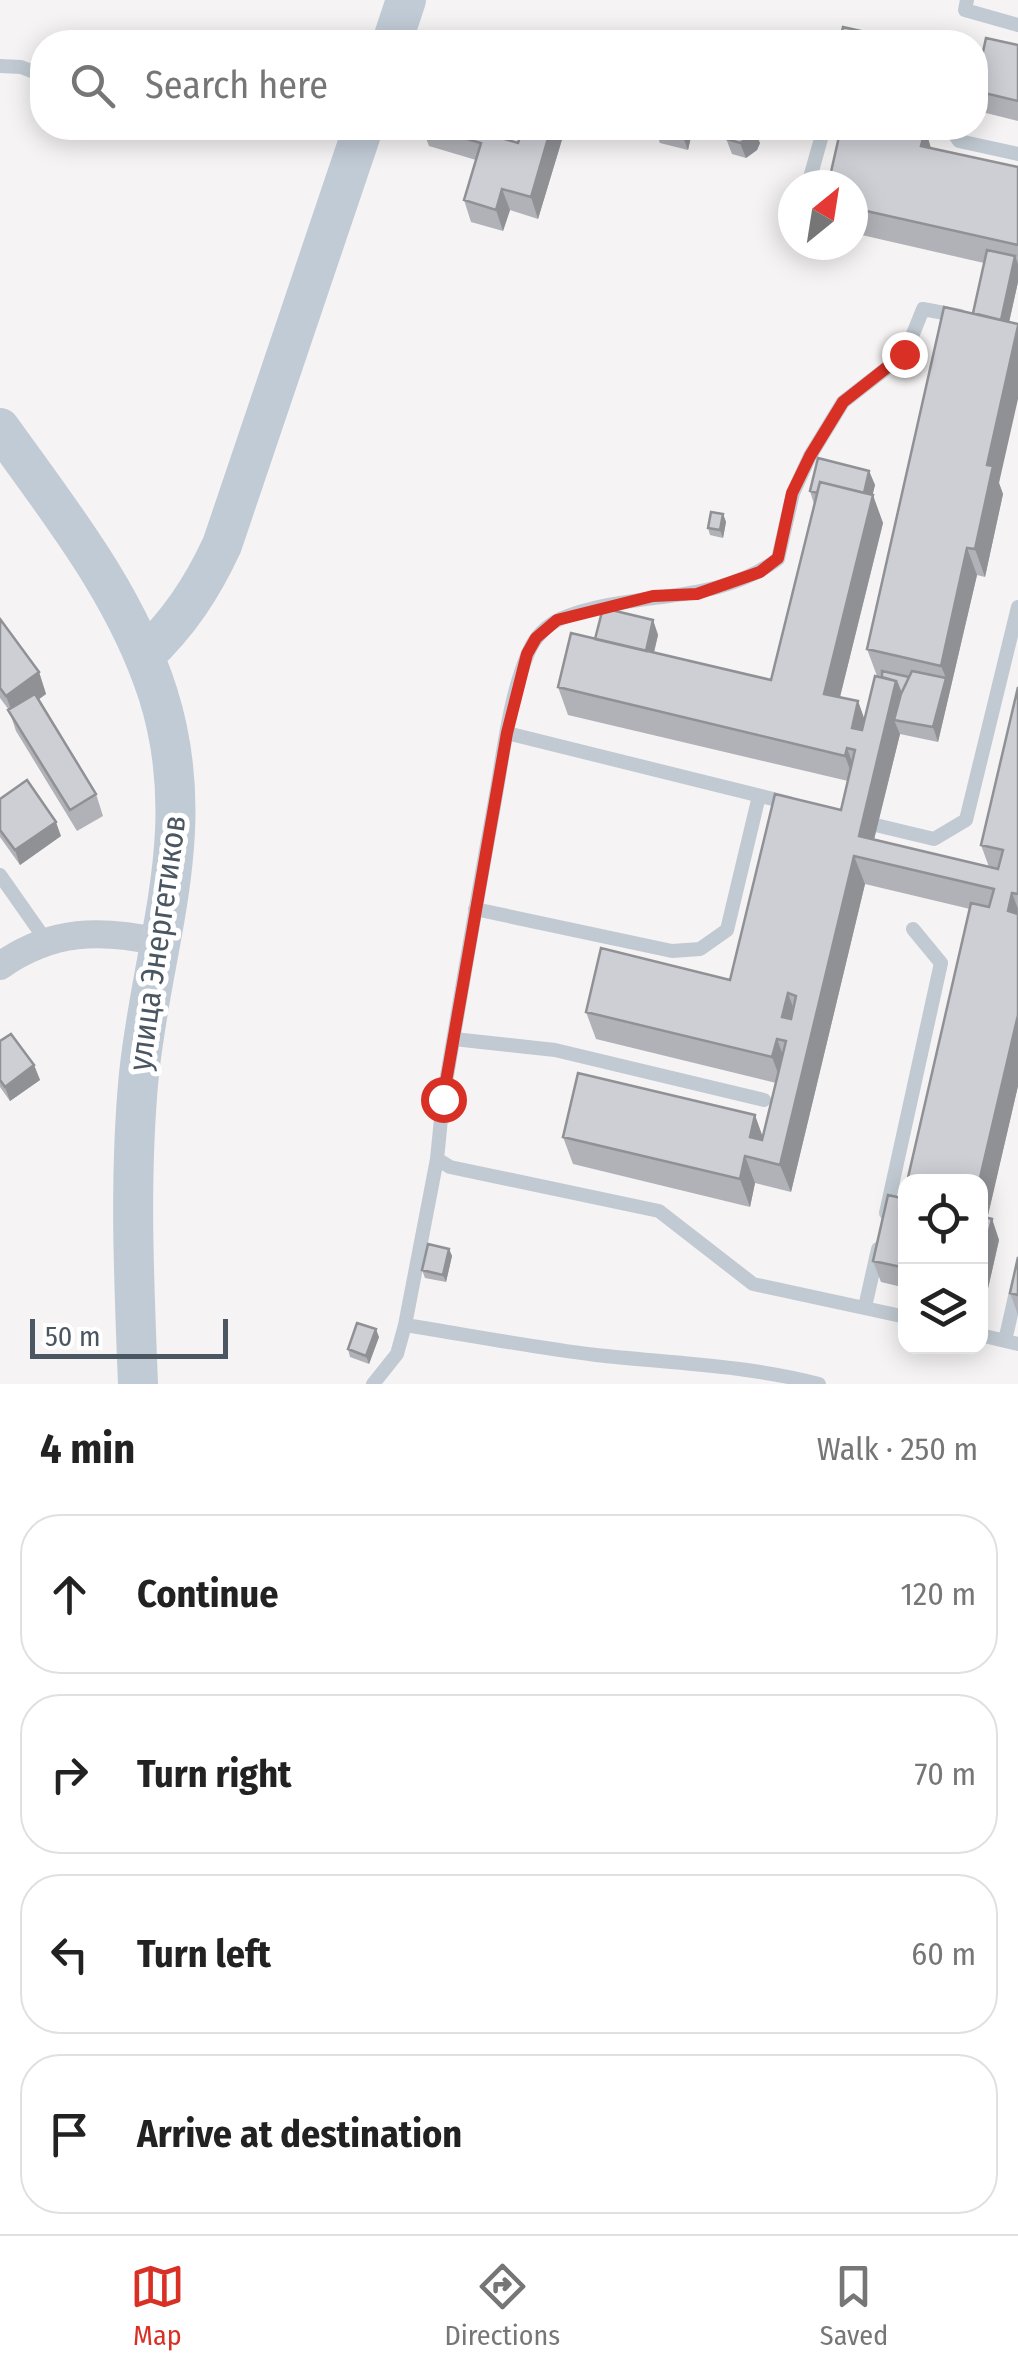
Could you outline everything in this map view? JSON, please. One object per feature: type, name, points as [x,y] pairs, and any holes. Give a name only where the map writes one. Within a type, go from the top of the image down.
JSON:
[{"type":"street","points":[[396,30],[406,0]]},
{"type":"street","points":[[144,656],[176,626],[204,583],[222,545],[359,140]]},
{"type":"street","name":"улица Энергетиков","points":[[0,428],[91,558],[125,614],[144,656],[170,742],[176,798],[172,882],[146,1019],[135,1121],[138,1384]]},
{"type":"street","points":[[0,966],[46,942],[85,932],[123,934],[160,942]]},
{"type":"lane","points":[[968,0],[965,10],[1018,24]]},
{"type":"lane","points":[[0,66],[30,71]]},
{"type":"lane","points":[[812,170],[821,140]]},
{"type":"lane","points":[[959,140],[1018,154]]},
{"type":"lane","points":[[373,1384],[398,1354],[437,1160],[443,1099],[507,733],[527,654],[536,638],[557,620],[590,610],[653,596],[697,594],[760,572],[778,558],[792,493],[843,402],[904,354],[923,309],[980,319]]},
{"type":"lane","points":[[847,818],[934,840],[966,820],[1018,607]]},
{"type":"lane","points":[[507,733],[812,809]]},
{"type":"lane","points":[[475,909],[672,952],[700,949],[727,930],[759,796]]},
{"type":"lane","points":[[0,875],[46,942]]},
{"type":"lane","points":[[865,1307],[942,963],[913,929]]},
{"type":"lane","points":[[454,1038],[555,1050],[764,1100]]},
{"type":"lane","points":[[437,1160],[450,1167],[659,1211],[752,1284],[898,1314]]},
{"type":"lane","points":[[1012,1342],[1018,1283]]},
{"type":"lane","points":[[404,1324],[818,1384]]},
{"type":"building","points":[[988,38],[1018,45],[1018,101],[988,94]]},
{"type":"building","points":[[471,140],[518,143],[548,140],[531,197],[502,189],[496,210],[464,200],[481,143]]},
{"type":"building","points":[[838,140],[922,140],[921,146],[1018,167],[1018,245],[868,211],[868,170],[831,170]]},
{"type":"building","points":[[987,250],[1015,256],[1001,320],[973,313]]},
{"type":"building","points":[[944,307],[1018,326],[987,465],[993,466],[975,549],[967,548],[941,666],[867,649]]},
{"type":"building","points":[[818,458],[869,471],[864,493],[820,482],[817,493],[810,491]]},
{"type":"building","points":[[820,482],[873,495],[824,694],[858,701],[852,728],[862,730],[875,676],[896,681],[859,836],[998,869],[1003,850],[981,845],[1018,687],[1018,894],[1012,893],[1008,911],[1018,914],[1018,1015],[981,1174],[909,1174],[971,903],[989,907],[994,889],[854,856],[780,1165],[745,1156],[740,1179],[563,1137],[578,1073],[755,1115],[750,1137],[762,1140],[786,1041],[777,1039],[772,1057],[586,1012],[601,948],[730,980],[775,794],[841,810],[855,750],[847,748],[845,756],[558,687],[571,633],[771,680]],"holes":[[[788,993],[796,996],[791,1019],[782,1017]]]},
{"type":"building","points":[[711,512],[723,514],[720,530],[708,528]]},
{"type":"building","points":[[603,608],[653,620],[646,651],[595,639]]},
{"type":"building","points":[[0,619],[39,672],[6,696],[0,688]]},
{"type":"building","points":[[882,671],[909,677],[901,694],[896,681],[882,677]]},
{"type":"building","points":[[912,671],[946,678],[933,727],[894,720]]},
{"type":"building","points":[[35,694],[96,794],[70,810],[8,710]]},
{"type":"building","points":[[27,780],[56,822],[15,850],[0,830],[0,799]]},
{"type":"building","points":[[11,1034],[34,1065],[5,1087],[0,1080],[0,1041]]},
{"type":"building","points":[[888,1195],[898,1197],[898,1266],[873,1261]]},
{"type":"building","points":[[428,1244],[449,1249],[443,1275],[422,1270]]},
{"type":"building","points":[[1018,1257],[1018,1295],[1010,1293]]},
{"type":"building","points":[[357,1323],[376,1329],[366,1356],[348,1349]]},
{"type":"route","points":[[443,1099],[507,733],[527,654],[536,638],[557,620],[590,610],[653,596],[697,594],[760,572],[778,558],[792,493],[843,402],[904,354]]}]
